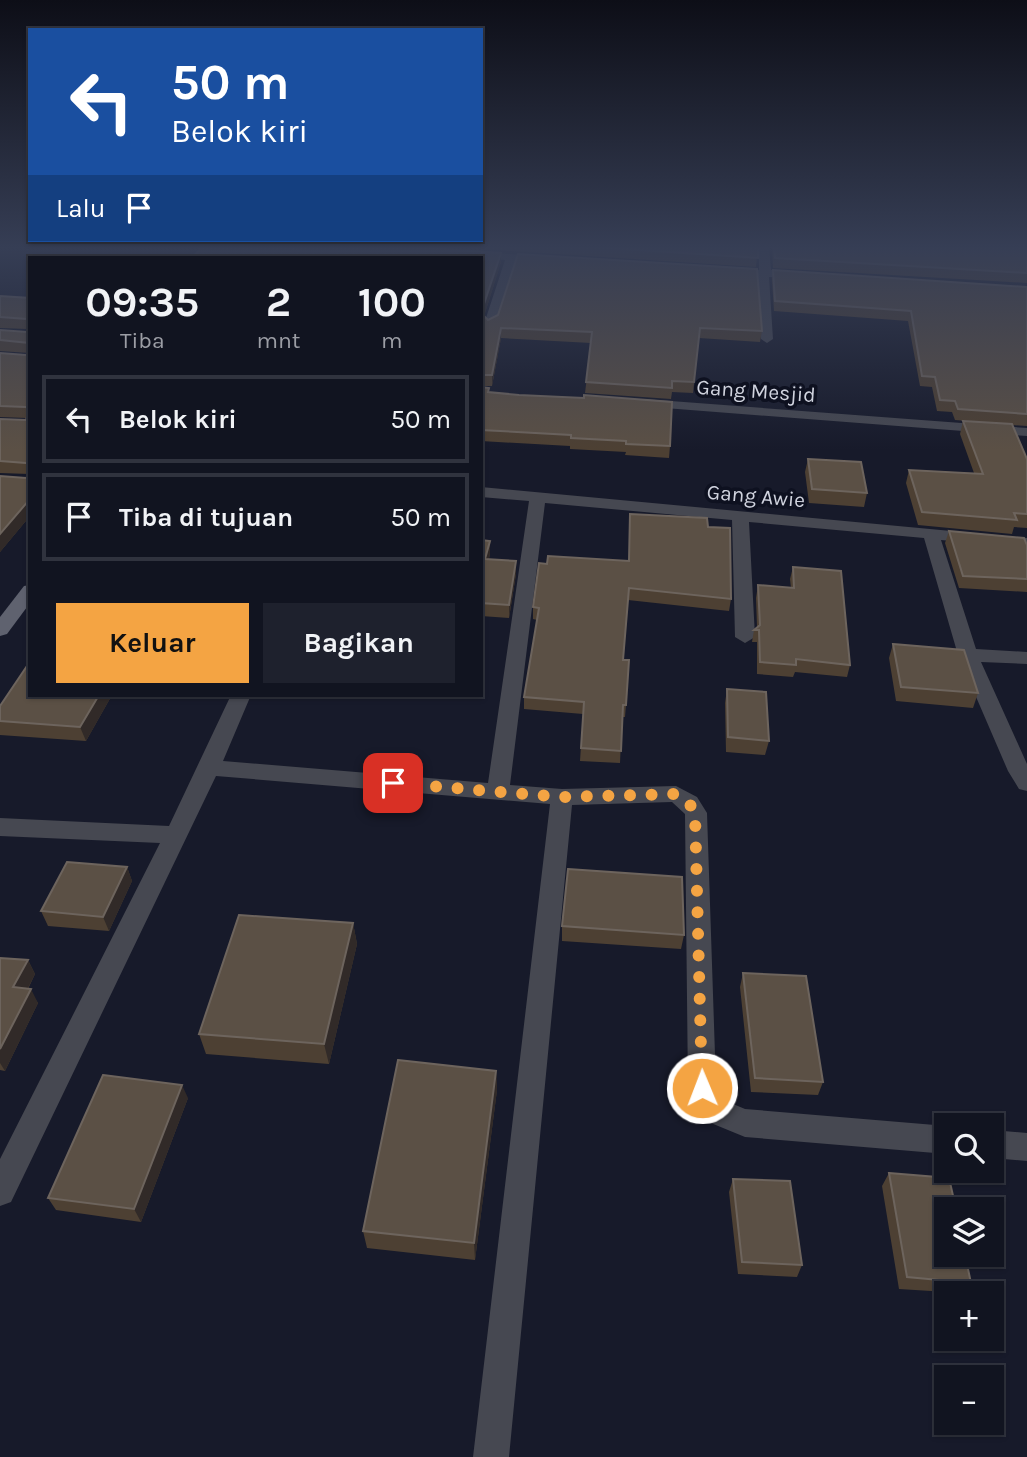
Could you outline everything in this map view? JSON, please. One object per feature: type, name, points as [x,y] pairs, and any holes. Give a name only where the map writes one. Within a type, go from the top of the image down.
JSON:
[{"type":"main road","points":[[0,631],[28,593]]},
{"type":"street","points":[[489,314],[490,324]]},
{"type":"street","points":[[765,314],[767,340]]},
{"type":"street","name":"Gang Mesjid","points":[[626,402],[1027,432]]},
{"type":"street","name":"Gang Awie","points":[[483,492],[1027,543]]},
{"type":"street","points":[[498,791],[537,499]]},
{"type":"street","points":[[740,517],[744,637]]},
{"type":"street","points":[[931,534],[968,655],[1019,771],[1027,783]]},
{"type":"street","points":[[968,655],[1027,658]]},
{"type":"street","points":[[0,1191],[209,768],[240,697]]},
{"type":"street","points":[[209,768],[562,797],[676,794],[689,803],[695,813],[702,1088],[716,1111],[745,1123],[934,1139]]},
{"type":"street","points":[[491,1457],[562,797]]},
{"type":"street","points":[[0,827],[176,835]]},
{"type":"street","points":[[1004,1145],[1027,1147]]},
{"type":"building","points":[[0,314],[28,314],[28,320],[27,319],[0,317]]},
{"type":"building","points":[[498,314],[761,314],[762,331],[700,328],[694,382],[672,381],[672,388],[586,382],[592,332],[501,328],[492,375],[483,375],[483,315],[488,320]]},
{"type":"building","points":[[912,314],[1027,314],[1027,414],[958,409],[955,401],[940,400],[935,377],[922,376]]},
{"type":"building","points":[[28,327],[28,343],[0,340],[0,330],[27,332]]},
{"type":"building","points":[[0,353],[28,353],[28,409],[0,406]]},
{"type":"building","points":[[483,387],[489,388],[488,392],[519,395],[584,398],[584,395],[672,402],[670,446],[571,438],[571,435],[483,430]]},
{"type":"building","points":[[28,413],[28,464],[0,461],[0,419],[26,420]]},
{"type":"building","points":[[963,421],[1012,424],[1027,459],[1027,514],[1014,513],[1017,520],[922,512],[909,470],[983,474]]},
{"type":"building","points":[[808,459],[861,462],[867,493],[812,489]]},
{"type":"building","points":[[0,476],[28,476],[28,501],[0,534]]},
{"type":"building","points":[[630,514],[707,518],[708,527],[730,528],[731,599],[629,588],[623,660],[629,660],[621,751],[581,748],[584,702],[524,697],[539,608],[533,607],[539,563],[547,564],[548,556],[629,561]]},
{"type":"building","points":[[949,531],[1024,538],[1027,545],[1027,579],[963,576]]},
{"type":"building","points":[[483,540],[490,541],[485,559],[516,561],[509,605],[483,603]]},
{"type":"building","points":[[793,567],[841,571],[850,665],[796,659],[796,665],[760,662],[759,630],[754,630],[760,625],[758,585],[794,588]]},
{"type":"building","points":[[893,644],[964,650],[978,693],[901,687]]},
{"type":"building","points":[[27,666],[28,697],[98,697],[80,727],[0,721],[0,706]]},
{"type":"building","points":[[727,689],[766,692],[769,741],[728,737]]},
{"type":"building","points":[[67,862],[127,867],[103,917],[41,911]]},
{"type":"building","points":[[568,869],[682,877],[684,935],[562,926]]},
{"type":"building","points":[[239,915],[353,923],[324,1044],[199,1034]]},
{"type":"building","points":[[0,958],[28,960],[13,987],[31,989],[0,1049]]},
{"type":"building","points":[[743,973],[806,976],[823,1082],[755,1078]]},
{"type":"building","points":[[398,1060],[496,1071],[474,1243],[363,1231]]},
{"type":"building","points":[[103,1075],[182,1085],[134,1209],[48,1198]]},
{"type":"building","points":[[889,1173],[934,1177],[934,1183],[950,1183],[953,1197],[934,1197],[934,1267],[968,1267],[971,1281],[907,1277]]},
{"type":"building","points":[[733,1179],[790,1181],[802,1265],[742,1262]]},
{"type":"route","points":[[393,783],[562,797],[676,794],[689,803],[695,813],[702,1088]]}]
